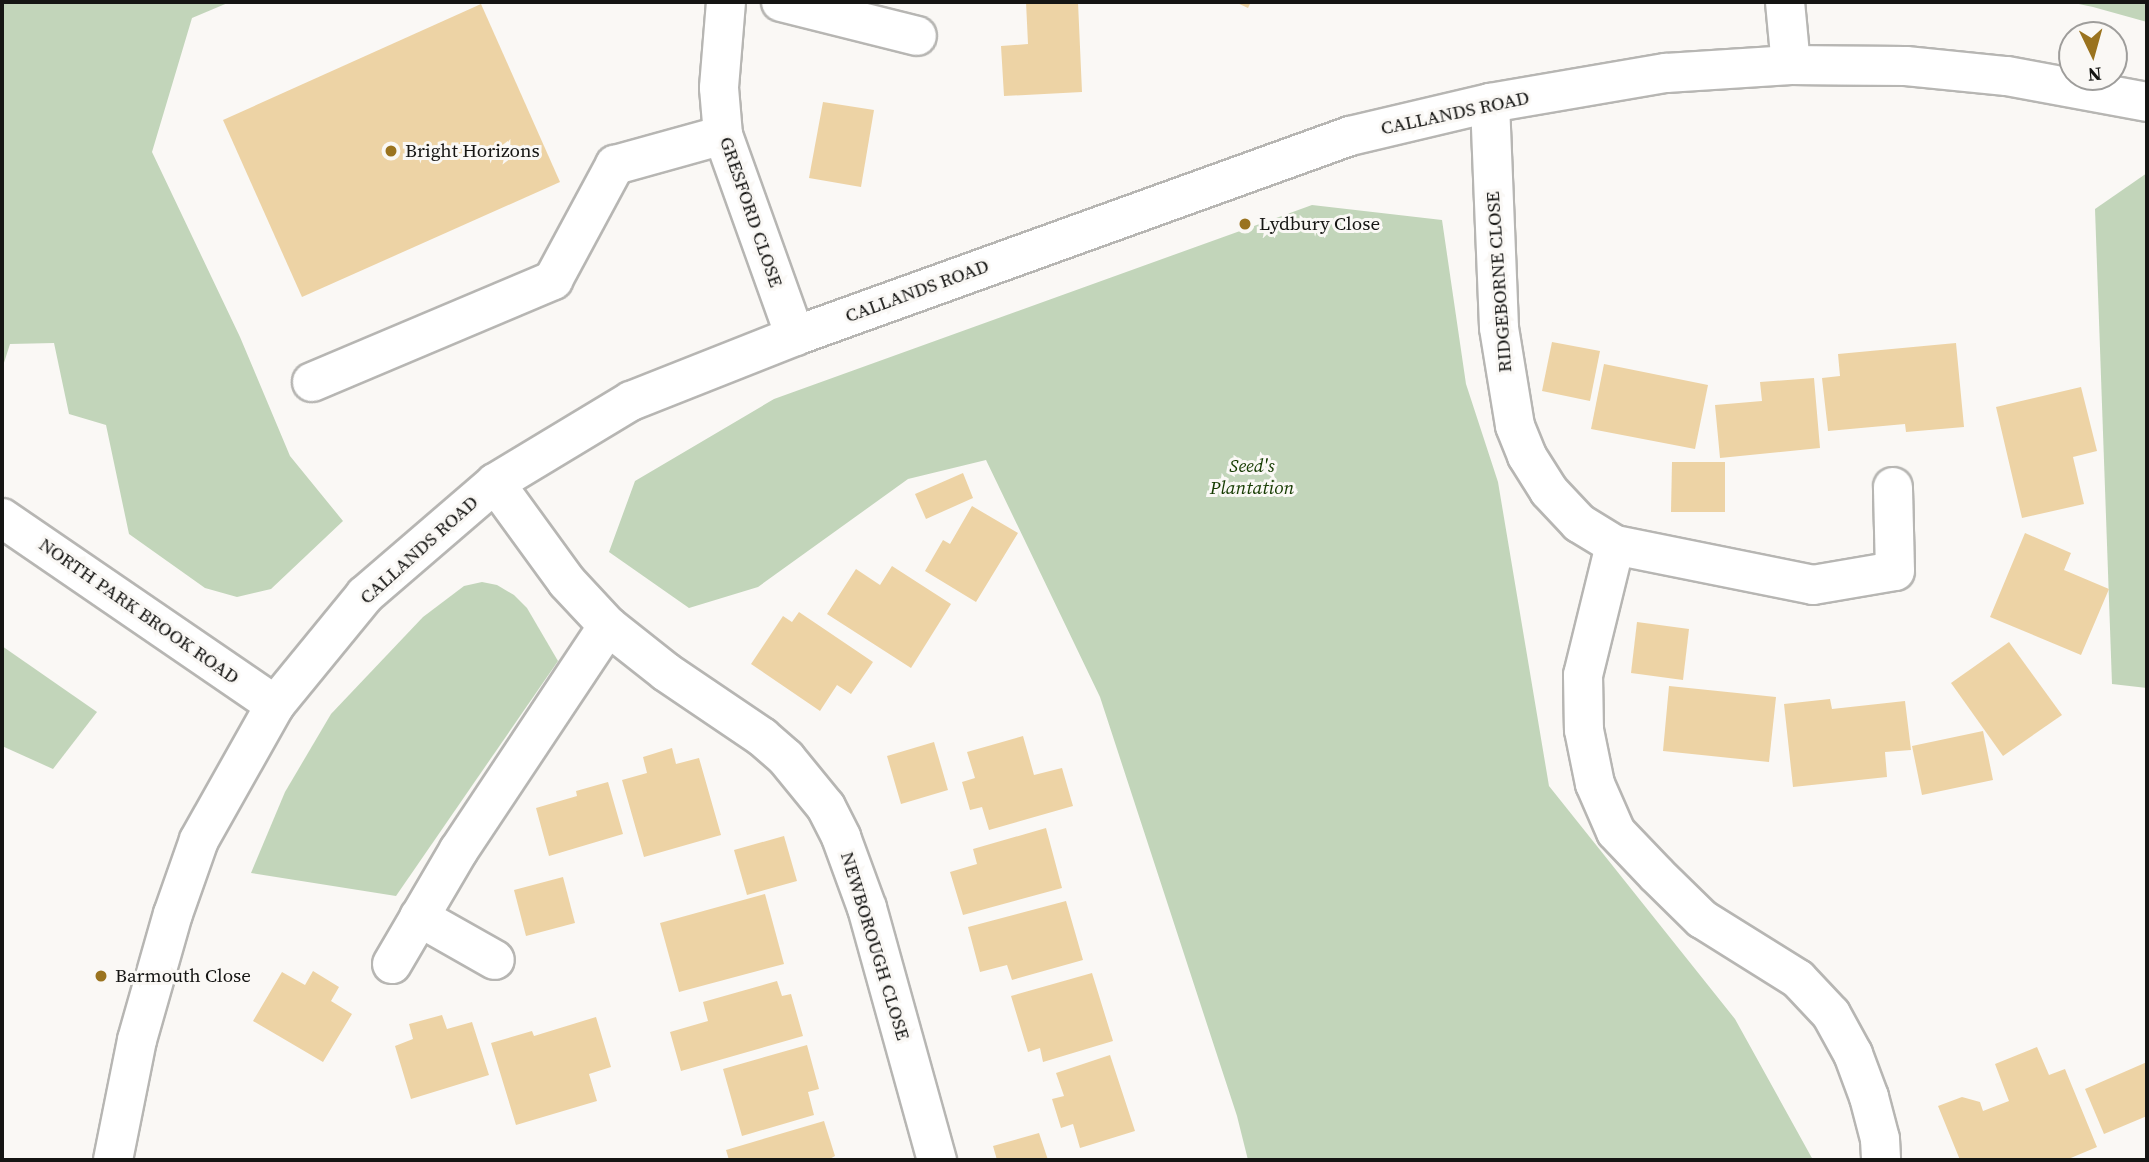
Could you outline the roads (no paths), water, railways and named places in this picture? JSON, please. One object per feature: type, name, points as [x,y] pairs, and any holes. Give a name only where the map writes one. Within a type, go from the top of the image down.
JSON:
[{"type":"street","name":"GRESFORD CLOSE","points":[[726,2],[719,88],[723,135],[794,336]]},
{"type":"street","points":[[781,2],[917,36]]},
{"type":"street","points":[[1785,2],[1791,65]]},
{"type":"street","name":"CALLANDS ROAD","points":[[113,1160],[137,1040],[194,852],[275,705],[365,595],[495,482],[631,401],[794,336],[1350,136],[1490,103],[1666,73],[1791,65],[1906,66],[1994,75],[2147,102]]},
{"type":"street","name":"RIDGEBORNE CLOSE","points":[[1490,103],[1499,328],[1515,426],[1527,456],[1549,491],[1579,523],[1615,545],[1813,585],[1895,571],[1893,486]]},
{"type":"street","points":[[312,382],[553,280],[615,165],[723,135]]},
{"type":"street","name":"NEWBOROUGH CLOSE","points":[[495,482],[567,582],[608,626],[666,672],[762,737],[786,758],[826,807],[846,848],[867,908],[937,1160]]},
{"type":"street","name":"NORTH PARK BROOK ROAD","points":[[2,517],[275,705]]},
{"type":"street","points":[[1615,545],[1583,674],[1584,730],[1595,785],[1616,832],[1702,919],[1797,979],[1831,1014],[1853,1054],[1869,1097],[1880,1139],[1881,1160]]},
{"type":"street","points":[[392,964],[459,850],[608,626]]},
{"type":"street","points":[[419,917],[495,960]]},
{"type":"place","name":"Bright Horizons","points":[[391,151]]},
{"type":"place","name":"Lydbury Close","points":[[1245,224]]},
{"type":"place","name":"Barmouth Close","points":[[101,976]]},
{"type":"park label","name":"Seed's Plantation","points":[[1252,477]]}]
